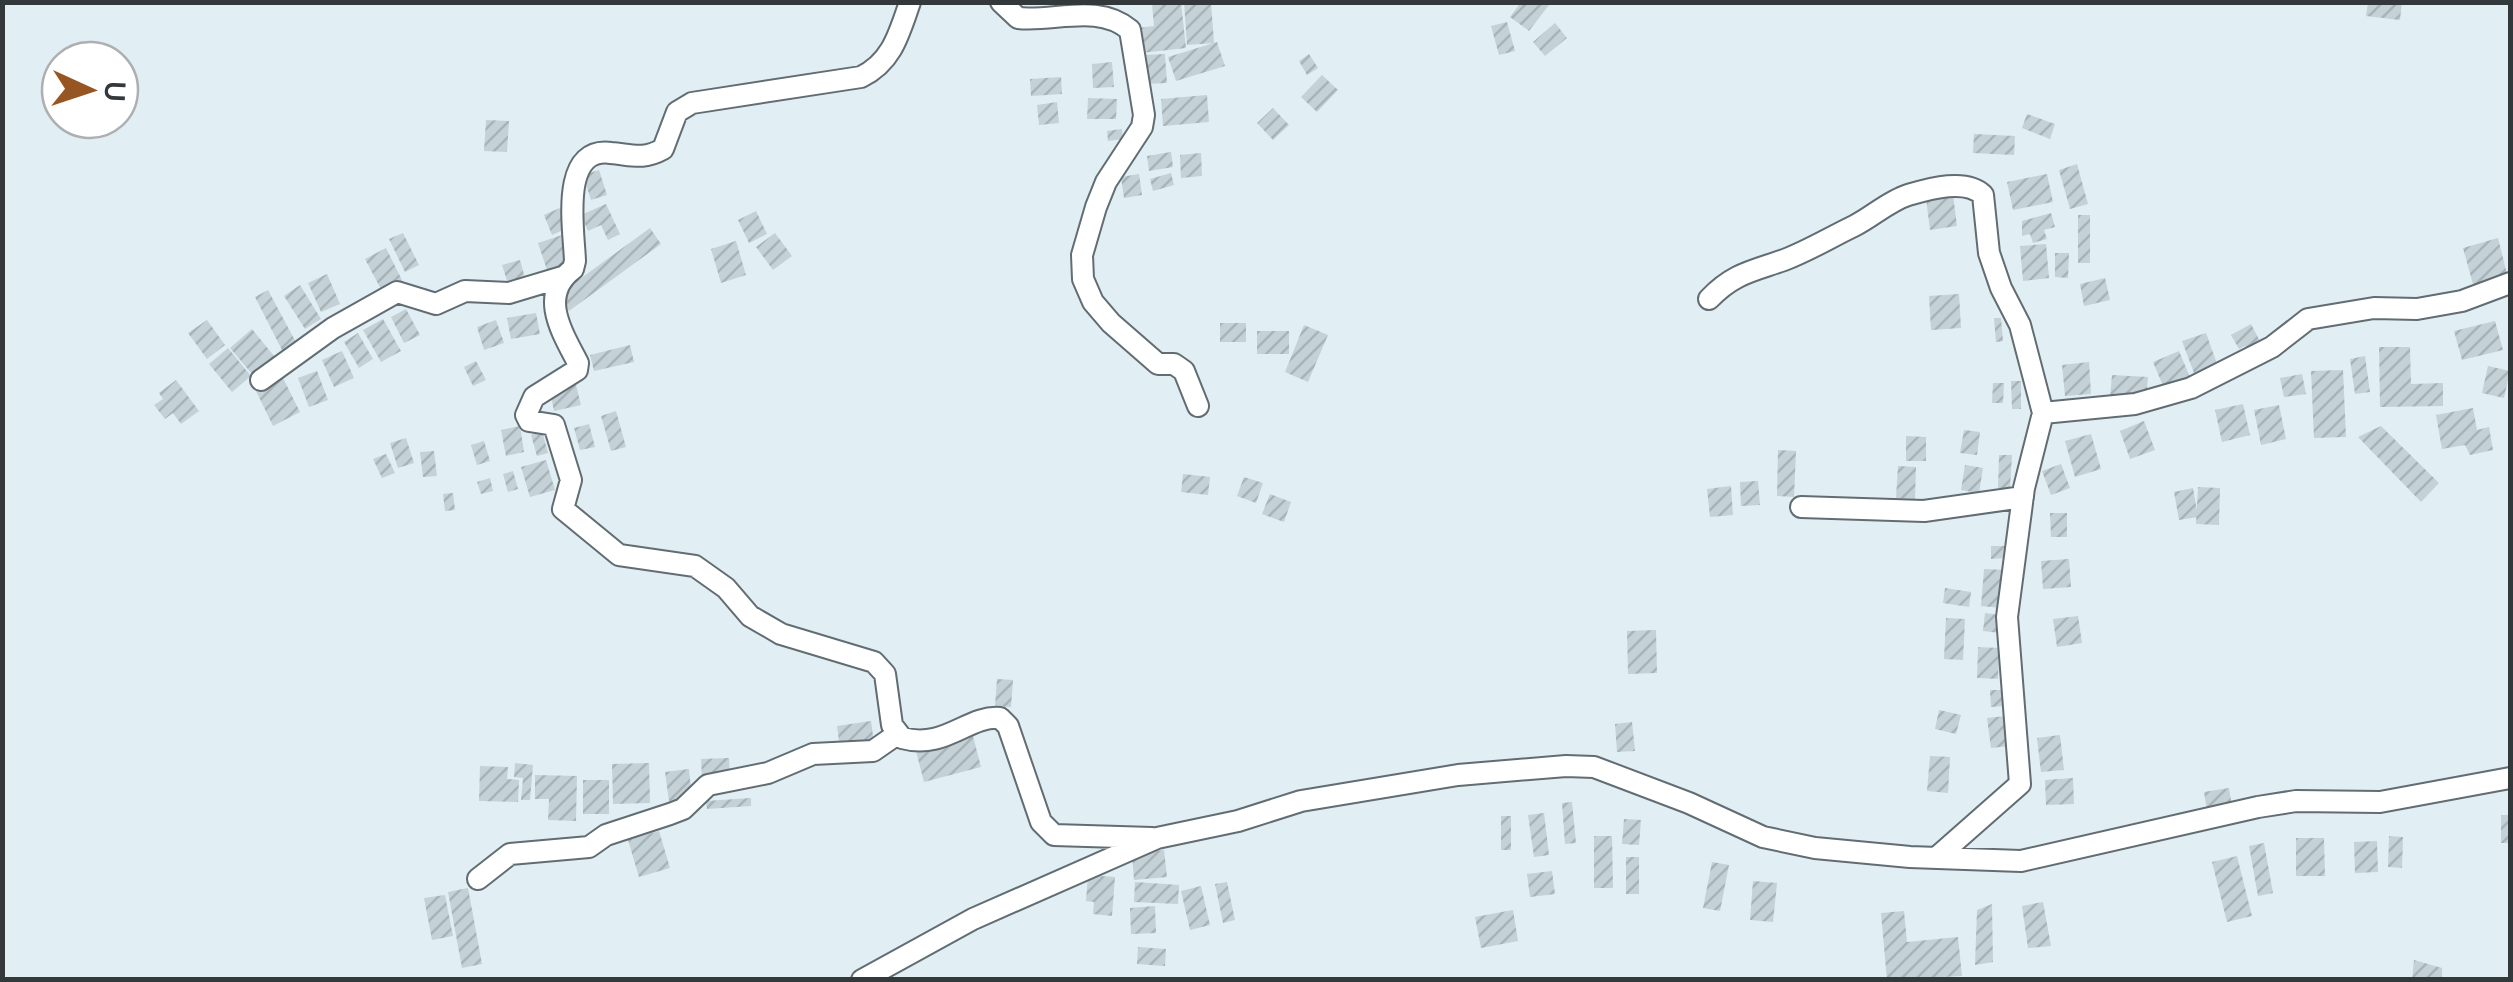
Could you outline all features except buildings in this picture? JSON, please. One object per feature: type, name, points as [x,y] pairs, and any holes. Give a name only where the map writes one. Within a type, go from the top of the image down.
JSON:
[{"type":"street","points":[[261,380],[333,328],[397,292],[436,304],[465,291],[509,292],[562,277],[574,269],[573,199],[577,172],[584,159],[596,152],[648,157],[663,149],[677,112],[692,103],[861,77],[880,67],[895,44],[910,2]]},
{"type":"street","points":[[1001,2],[1018,18],[1093,15],[1120,21],[1130,30],[1144,115],[1142,126],[1112,172],[1096,207],[1082,255],[1083,279],[1093,302],[1111,324],[1158,364],[1174,364],[1184,371],[1198,406]]},
{"type":"street","points":[[1709,299],[1747,270],[1784,260],[1860,223],[1904,196],[1938,188],[1972,187],[1983,196],[1989,252],[2001,288],[2020,325],[2043,412],[2023,497],[2007,617],[2020,784],[1936,858]]},
{"type":"street","points":[[562,277],[554,293],[554,308],[578,363],[577,370],[534,397],[526,415],[529,421],[554,425],[558,433],[571,480],[563,509],[619,554],[695,566],[726,588],[750,616],[781,634],[874,662],[886,674],[896,735]]},
{"type":"street","points":[[2043,412],[2135,404],[2190,388],[2272,347],[2308,319],[2374,308],[2417,309],[2462,301],[2510,284]]},
{"type":"street","points":[[1800,507],[1924,511],[2023,497]]},
{"type":"street","points":[[896,735],[926,741],[984,719],[1000,718],[1008,726],[1046,830],[1063,837],[1157,838]]},
{"type":"street","points":[[478,878],[510,854],[589,847],[624,828],[683,809],[708,785],[768,773],[814,754],[873,751],[896,735]]},
{"type":"street","points":[[862,980],[973,919],[1157,838],[1238,821],[1301,800],[1458,775],[1594,767],[1764,837],[1816,848],[2021,861],[2258,806],[2296,801],[2380,802],[2510,778]]}]
